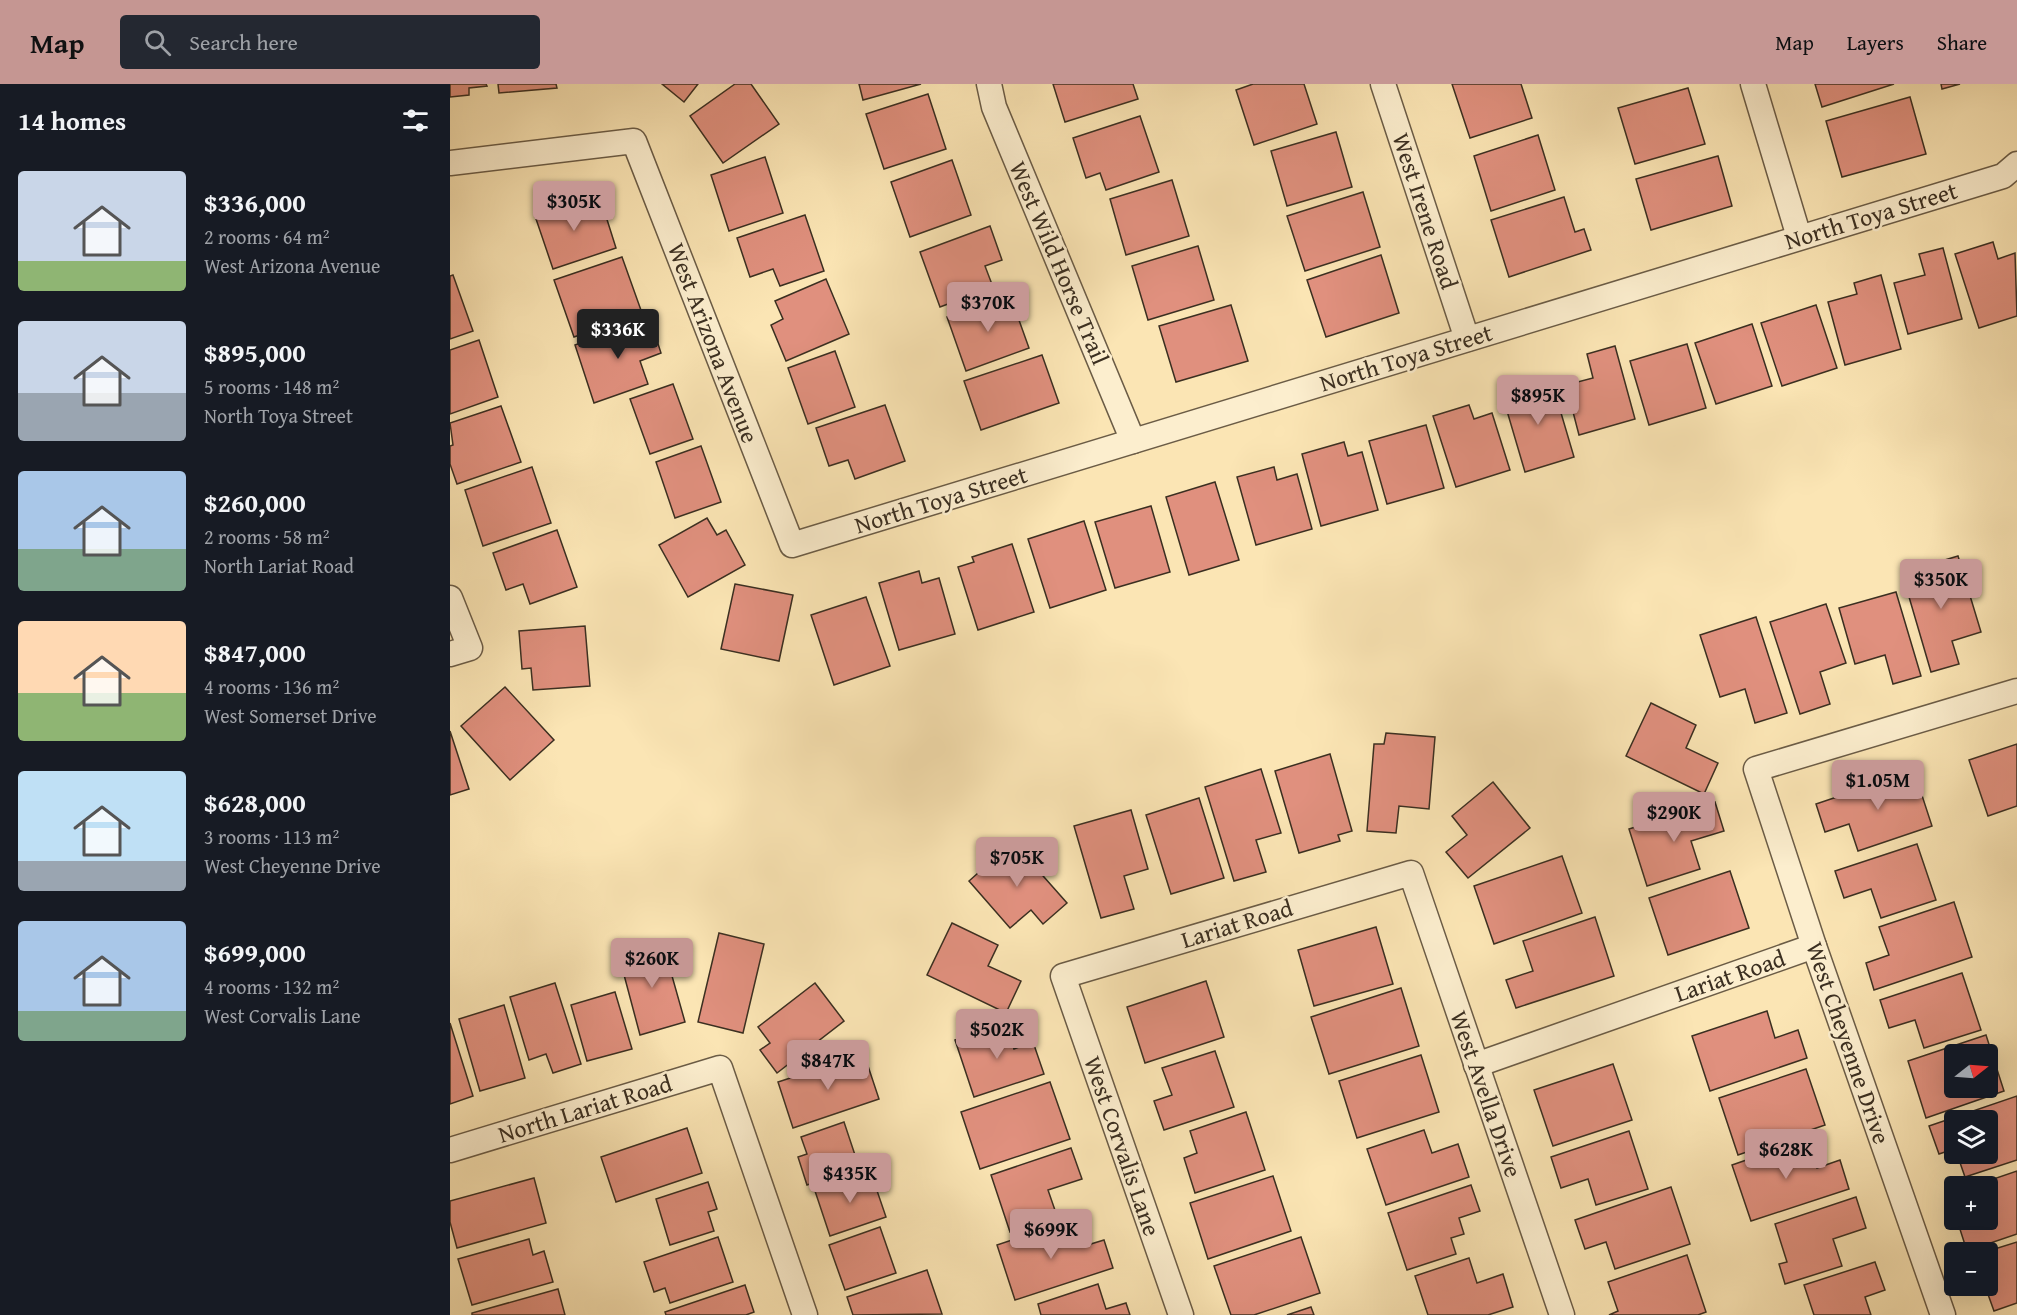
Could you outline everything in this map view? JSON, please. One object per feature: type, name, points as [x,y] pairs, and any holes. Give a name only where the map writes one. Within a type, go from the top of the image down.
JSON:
[{"type":"street","name":"West Wild Horse Trail","points":[[989,84],[994,107],[1133,441]]},
{"type":"street","name":"West Irene Road","points":[[1383,84],[1467,339]]},
{"type":"street","points":[[1753,84],[1799,237]]},
{"type":"street","name":"West Arizona Avenue","points":[[450,163],[634,141],[792,545]]},
{"type":"street","name":"North Toya Street","points":[[792,545],[2003,176],[2017,164]]},
{"type":"street","points":[[450,598],[460,651]]},
{"type":"street","name":"West Cheyenne Drive","points":[[1943,1315],[1814,946],[1756,769],[2017,691]]},
{"type":"street","name":"Lariat Road","points":[[1063,976],[1411,873]]},
{"type":"street","name":"West Avella Drive","points":[[1411,873],[1562,1315]]},
{"type":"street","name":"Lariat Road","points":[[1476,1065],[1814,946]]},
{"type":"street","name":"West Corvalis Lane","points":[[1063,976],[1181,1315]]},
{"type":"street","name":"North Lariat Road","points":[[450,1150],[720,1068],[805,1315]]},
{"type":"building","points":[[450,84],[486,84],[487,86],[469,88],[469,95],[450,97]]},
{"type":"building","points":[[498,84],[556,84],[557,88],[499,93]]},
{"type":"building","points":[[662,84],[698,84],[684,102]]},
{"type":"building","points":[[735,84],[751,84],[779,124],[723,163],[690,116]]},
{"type":"building","points":[[859,84],[921,84],[863,100]]},
{"type":"building","points":[[1053,84],[1133,84],[1138,99],[1065,122]]},
{"type":"building","points":[[1253,84],[1304,84],[1317,124],[1254,145],[1236,90]]},
{"type":"building","points":[[1452,84],[1521,84],[1532,118],[1470,138]]},
{"type":"building","points":[[1815,84],[1894,84],[1822,107]]},
{"type":"building","points":[[1941,84],[1960,84],[1942,89]]},
{"type":"building","points":[[1688,88],[1705,144],[1635,164],[1618,108]]},
{"type":"building","points":[[928,94],[946,149],[884,169],[866,114]]},
{"type":"building","points":[[1910,97],[1926,154],[1842,177],[1826,121]]},
{"type":"building","points":[[1140,116],[1159,172],[1106,190],[1100,173],[1086,178],[1073,138]]},
{"type":"building","points":[[1336,132],[1352,187],[1287,206],[1271,151]]},
{"type":"building","points":[[1538,135],[1555,190],[1491,211],[1474,156]]},
{"type":"building","points":[[1718,156],[1732,206],[1651,230],[1636,179]]},
{"type":"building","points":[[765,157],[783,213],[729,231],[711,175]]},
{"type":"building","points":[[952,160],[971,215],[910,237],[891,182]]},
{"type":"building","points":[[1172,180],[1189,236],[1126,255],[1110,199]]},
{"type":"building","points":[[1363,192],[1380,247],[1305,271],[1287,216]]},
{"type":"building","points":[[587,195],[593,213],[604,210],[616,248],[553,269],[534,213]]},
{"type":"building","points":[[1564,197],[1575,232],[1584,229],[1591,250],[1509,277],[1491,220]]},
{"type":"building","points":[[805,215],[824,271],[780,286],[773,269],[750,277],[737,238]]},
{"type":"building","points":[[990,226],[1002,260],[985,266],[993,287],[940,307],[920,252]]},
{"type":"building","points":[[1993,242],[1998,259],[2015,253],[2017,316],[1979,328],[1955,254]]},
{"type":"building","points":[[1198,246],[1214,300],[1148,320],[1132,266]]},
{"type":"building","points":[[1943,248],[1962,319],[1908,334],[1894,283],[1925,275],[1919,254]]},
{"type":"building","points":[[1381,255],[1399,313],[1326,337],[1307,280]]},
{"type":"building","points":[[622,257],[642,313],[574,337],[554,280]]},
{"type":"building","points":[[453,275],[473,331],[450,339],[450,276]]},
{"type":"building","points":[[1881,275],[1901,349],[1845,365],[1828,302],[1857,294],[1854,283]]},
{"type":"building","points":[[826,279],[849,334],[786,361],[771,325],[783,319],[775,301]]},
{"type":"building","points":[[1010,295],[1029,348],[966,371],[947,317]]},
{"type":"building","points":[[1231,305],[1248,361],[1176,382],[1159,326]]},
{"type":"building","points":[[1816,305],[1837,368],[1782,386],[1761,323]]},
{"type":"building","points":[[650,319],[661,353],[640,361],[648,384],[594,403],[575,345]]},
{"type":"building","points":[[1752,324],[1772,386],[1716,404],[1695,343]]},
{"type":"building","points":[[479,340],[498,397],[450,414],[450,350]]},
{"type":"building","points":[[1687,344],[1706,408],[1649,425],[1630,361]]},
{"type":"building","points":[[1615,346],[1635,419],[1579,435],[1566,385],[1593,378],[1587,354]]},
{"type":"building","points":[[835,351],[855,407],[808,424],[788,368]]},
{"type":"building","points":[[1042,355],[1059,403],[981,430],[964,381]]},
{"type":"building","points":[[1551,379],[1574,457],[1525,472],[1502,394]]},
{"type":"building","points":[[673,384],[693,439],[650,454],[630,399]]},
{"type":"building","points":[[885,405],[905,461],[855,479],[848,460],[829,466],[816,428]]},
{"type":"building","points":[[1469,405],[1474,419],[1492,413],[1510,470],[1456,487],[1433,416]]},
{"type":"building","points":[[501,406],[521,462],[457,484],[450,464],[450,446],[453,445],[450,423]]},
{"type":"building","points":[[1426,425],[1444,488],[1387,504],[1369,441]]},
{"type":"building","points":[[1344,442],[1348,456],[1362,452],[1378,510],[1321,526],[1302,454]]},
{"type":"building","points":[[701,446],[721,502],[675,518],[656,462]]},
{"type":"building","points":[[532,467],[551,523],[483,546],[465,490]]},
{"type":"building","points":[[1274,467],[1277,480],[1297,474],[1312,529],[1256,545],[1237,477]]},
{"type":"building","points":[[1215,482],[1239,560],[1189,575],[1166,497]]},
{"type":"building","points":[[1151,506],[1170,572],[1115,588],[1095,522]]},
{"type":"building","points":[[707,518],[717,535],[726,530],[745,565],[688,597],[659,545]]},
{"type":"building","points":[[1084,521],[1106,590],[1050,608],[1028,539]]},
{"type":"building","points":[[557,530],[577,587],[530,604],[523,584],[506,590],[493,553]]},
{"type":"building","points":[[1012,544],[1034,612],[978,630],[958,567],[974,562],[972,557]]},
{"type":"building","points":[[1958,556],[1981,632],[1952,641],[1959,664],[1931,672],[1902,573]]},
{"type":"building","points":[[919,571],[922,583],[939,578],[955,634],[899,650],[879,583]]},
{"type":"building","points":[[735,584],[793,595],[779,661],[721,649]]},
{"type":"building","points":[[1896,592],[1921,676],[1893,684],[1885,655],[1855,664],[1839,608]]},
{"type":"building","points":[[866,597],[890,666],[834,685],[811,615]]},
{"type":"building","points":[[1826,604],[1846,663],[1820,672],[1830,704],[1800,714],[1770,622]]},
{"type":"building","points":[[1756,617],[1787,713],[1755,723],[1745,689],[1720,697],[1700,635]]},
{"type":"building","points":[[585,626],[590,686],[533,690],[531,668],[522,669],[519,631]]},
{"type":"building","points":[[505,687],[554,740],[510,780],[461,726]]},
{"type":"building","points":[[1651,703],[1696,725],[1686,748],[1718,763],[1704,794],[1626,756]]},
{"type":"building","points":[[450,731],[469,789],[450,795]]},
{"type":"building","points":[[1386,733],[1435,737],[1429,809],[1399,806],[1396,833],[1367,831],[1374,744],[1384,744]]},
{"type":"building","points":[[2017,744],[2017,806],[1988,816],[1969,760]]},
{"type":"building","points":[[1330,754],[1352,831],[1338,835],[1340,841],[1299,853],[1275,771]]},
{"type":"building","points":[[1261,769],[1281,833],[1256,840],[1266,872],[1234,881],[1205,787]]},
{"type":"building","points":[[1914,771],[1932,826],[1858,851],[1849,824],[1825,832],[1816,804]]},
{"type":"building","points":[[1493,782],[1530,828],[1468,878],[1446,852],[1467,835],[1452,816]]},
{"type":"building","points":[[1199,798],[1224,878],[1171,894],[1146,815]]},
{"type":"building","points":[[1715,802],[1724,831],[1691,841],[1700,869],[1647,886],[1629,829]]},
{"type":"building","points":[[1131,810],[1148,869],[1124,876],[1134,909],[1101,918],[1074,826]]},
{"type":"building","points":[[1013,842],[1067,903],[1043,924],[1031,910],[1010,928],[969,881]]},
{"type":"building","points":[[1917,844],[1936,900],[1881,918],[1871,889],[1844,898],[1835,871]]},
{"type":"building","points":[[1562,856],[1582,913],[1494,944],[1474,886]]},
{"type":"building","points":[[1730,871],[1749,928],[1668,955],[1649,898]]},
{"type":"building","points":[[1954,902],[1972,957],[1874,990],[1866,963],[1889,955],[1879,927]]},
{"type":"building","points":[[1595,917],[1614,976],[1516,1008],[1506,980],[1533,971],[1523,941]]},
{"type":"building","points":[[952,923],[998,945],[988,966],[1021,981],[1006,1013],[927,975]]},
{"type":"building","points":[[1376,927],[1393,984],[1314,1006],[1298,950]]},
{"type":"building","points":[[719,933],[764,944],[743,1033],[698,1022]]},
{"type":"building","points":[[663,944],[685,1022],[640,1035],[619,956]]},
{"type":"building","points":[[1962,973],[1981,1030],[1924,1048],[1915,1020],[1889,1028],[1880,1000]]},
{"type":"building","points":[[1206,981],[1224,1037],[1145,1063],[1127,1007]]},
{"type":"building","points":[[555,983],[581,1064],[553,1073],[546,1054],[529,1060],[510,997]]},
{"type":"building","points":[[815,983],[844,1021],[777,1073],[760,1050],[770,1043],[758,1027]]},
{"type":"building","points":[[1401,988],[1419,1046],[1329,1074],[1311,1017]]},
{"type":"building","points":[[615,992],[632,1049],[587,1061],[571,1005]]},
{"type":"building","points":[[504,1005],[525,1078],[480,1091],[459,1019]]},
{"type":"building","points":[[1767,1011],[1775,1038],[1798,1030],[1807,1058],[1710,1091],[1692,1036]]},
{"type":"building","points":[[450,1023],[473,1096],[450,1104]]},
{"type":"building","points":[[1006,1023],[1014,1049],[1033,1042],[1044,1074],[974,1097],[955,1040]]},
{"type":"building","points":[[1986,1035],[1989,1044],[1959,1044]]},
{"type":"building","points":[[1944,1049],[1944,1098],[1984,1098],[1926,1118],[1908,1061]]},
{"type":"building","points":[[1215,1051],[1234,1107],[1164,1130],[1154,1101],[1172,1095],[1162,1068]]},
{"type":"building","points":[[864,1054],[879,1099],[793,1128],[778,1082]]},
{"type":"building","points":[[1421,1055],[1439,1112],[1357,1138],[1339,1081]]},
{"type":"building","points":[[1613,1064],[1632,1120],[1553,1146],[1534,1090]]},
{"type":"building","points":[[1806,1069],[1825,1125],[1738,1155],[1719,1098]]},
{"type":"building","points":[[1998,1072],[2004,1091],[1998,1093]]},
{"type":"building","points":[[1050,1082],[1070,1139],[980,1169],[961,1112]]},
{"type":"building","points":[[2017,1096],[2017,1160],[1965,1176],[1960,1164],[1998,1164],[1998,1110],[1976,1110]]},
{"type":"building","points":[[1246,1112],[1265,1170],[1195,1193],[1184,1158],[1197,1153],[1190,1131]]},
{"type":"building","points":[[1944,1121],[1944,1152],[1939,1154],[1929,1126]]},
{"type":"building","points":[[844,1122],[859,1167],[807,1185],[798,1157],[807,1154],[801,1137]]},
{"type":"building","points":[[687,1128],[702,1173],[616,1202],[601,1157]]},
{"type":"building","points":[[1424,1130],[1432,1153],[1458,1144],[1469,1177],[1386,1205],[1367,1149]]},
{"type":"building","points":[[1629,1131],[1648,1189],[1596,1205],[1588,1179],[1561,1188],[1551,1157]]},
{"type":"building","points":[[1807,1139],[1817,1168],[1840,1160],[1849,1189],[1751,1221],[1732,1165]]},
{"type":"building","points":[[1071,1148],[1082,1179],[1048,1190],[1057,1216],[1010,1232],[991,1175]]},
{"type":"building","points":[[2017,1171],[2017,1234],[1993,1242],[1964,1242],[1960,1230],[1998,1230],[1998,1177]]},
{"type":"building","points":[[871,1173],[886,1217],[830,1236],[815,1191]]},
{"type":"building","points":[[1273,1176],[1291,1231],[1208,1259],[1190,1203]]},
{"type":"building","points":[[534,1178],[546,1223],[457,1248],[450,1222],[450,1201]]},
{"type":"building","points":[[708,1182],[717,1209],[708,1212],[714,1231],[670,1245],[656,1199]]},
{"type":"building","points":[[1471,1185],[1480,1211],[1459,1218],[1464,1234],[1451,1238],[1456,1254],[1407,1270],[1388,1213]]},
{"type":"building","points":[[1671,1187],[1690,1244],[1615,1269],[1606,1242],[1585,1249],[1575,1220]]},
{"type":"building","points":[[1856,1197],[1866,1228],[1833,1239],[1842,1266],[1785,1284],[1779,1264],[1787,1262],[1775,1224]]},
{"type":"building","points":[[1072,1220],[1081,1247],[1104,1240],[1113,1268],[1015,1300],[997,1245]]},
{"type":"building","points":[[880,1227],[896,1273],[845,1290],[829,1245]]},
{"type":"building","points":[[718,1237],[733,1282],[670,1303],[665,1288],[654,1292],[644,1262]]},
{"type":"building","points":[[1301,1237],[1320,1293],[1254,1315],[1231,1315],[1214,1266]]},
{"type":"building","points":[[529,1239],[533,1255],[544,1251],[553,1282],[472,1305],[458,1259]]},
{"type":"building","points":[[2017,1242],[2017,1303],[1994,1311],[1989,1296],[1998,1296],[1998,1248]]},
{"type":"building","points":[[1687,1255],[1706,1312],[1698,1315],[1609,1315],[1618,1311],[1608,1282]]},
{"type":"building","points":[[1469,1258],[1477,1283],[1503,1274],[1513,1307],[1488,1315],[1428,1315],[1415,1276]]},
{"type":"building","points":[[1875,1262],[1885,1290],[1865,1297],[1871,1315],[1814,1315],[1804,1285]]},
{"type":"building","points":[[927,1270],[942,1314],[853,1315],[847,1297]]},
{"type":"building","points":[[1098,1284],[1106,1309],[1126,1303],[1130,1315],[1041,1315],[1038,1304]]},
{"type":"building","points":[[745,1285],[754,1312],[746,1315],[666,1315],[665,1312]]},
{"type":"building","points":[[558,1289],[565,1315],[472,1315],[472,1313]]},
{"type":"building","points":[[1311,1307],[1314,1315],[1287,1315]]}]
